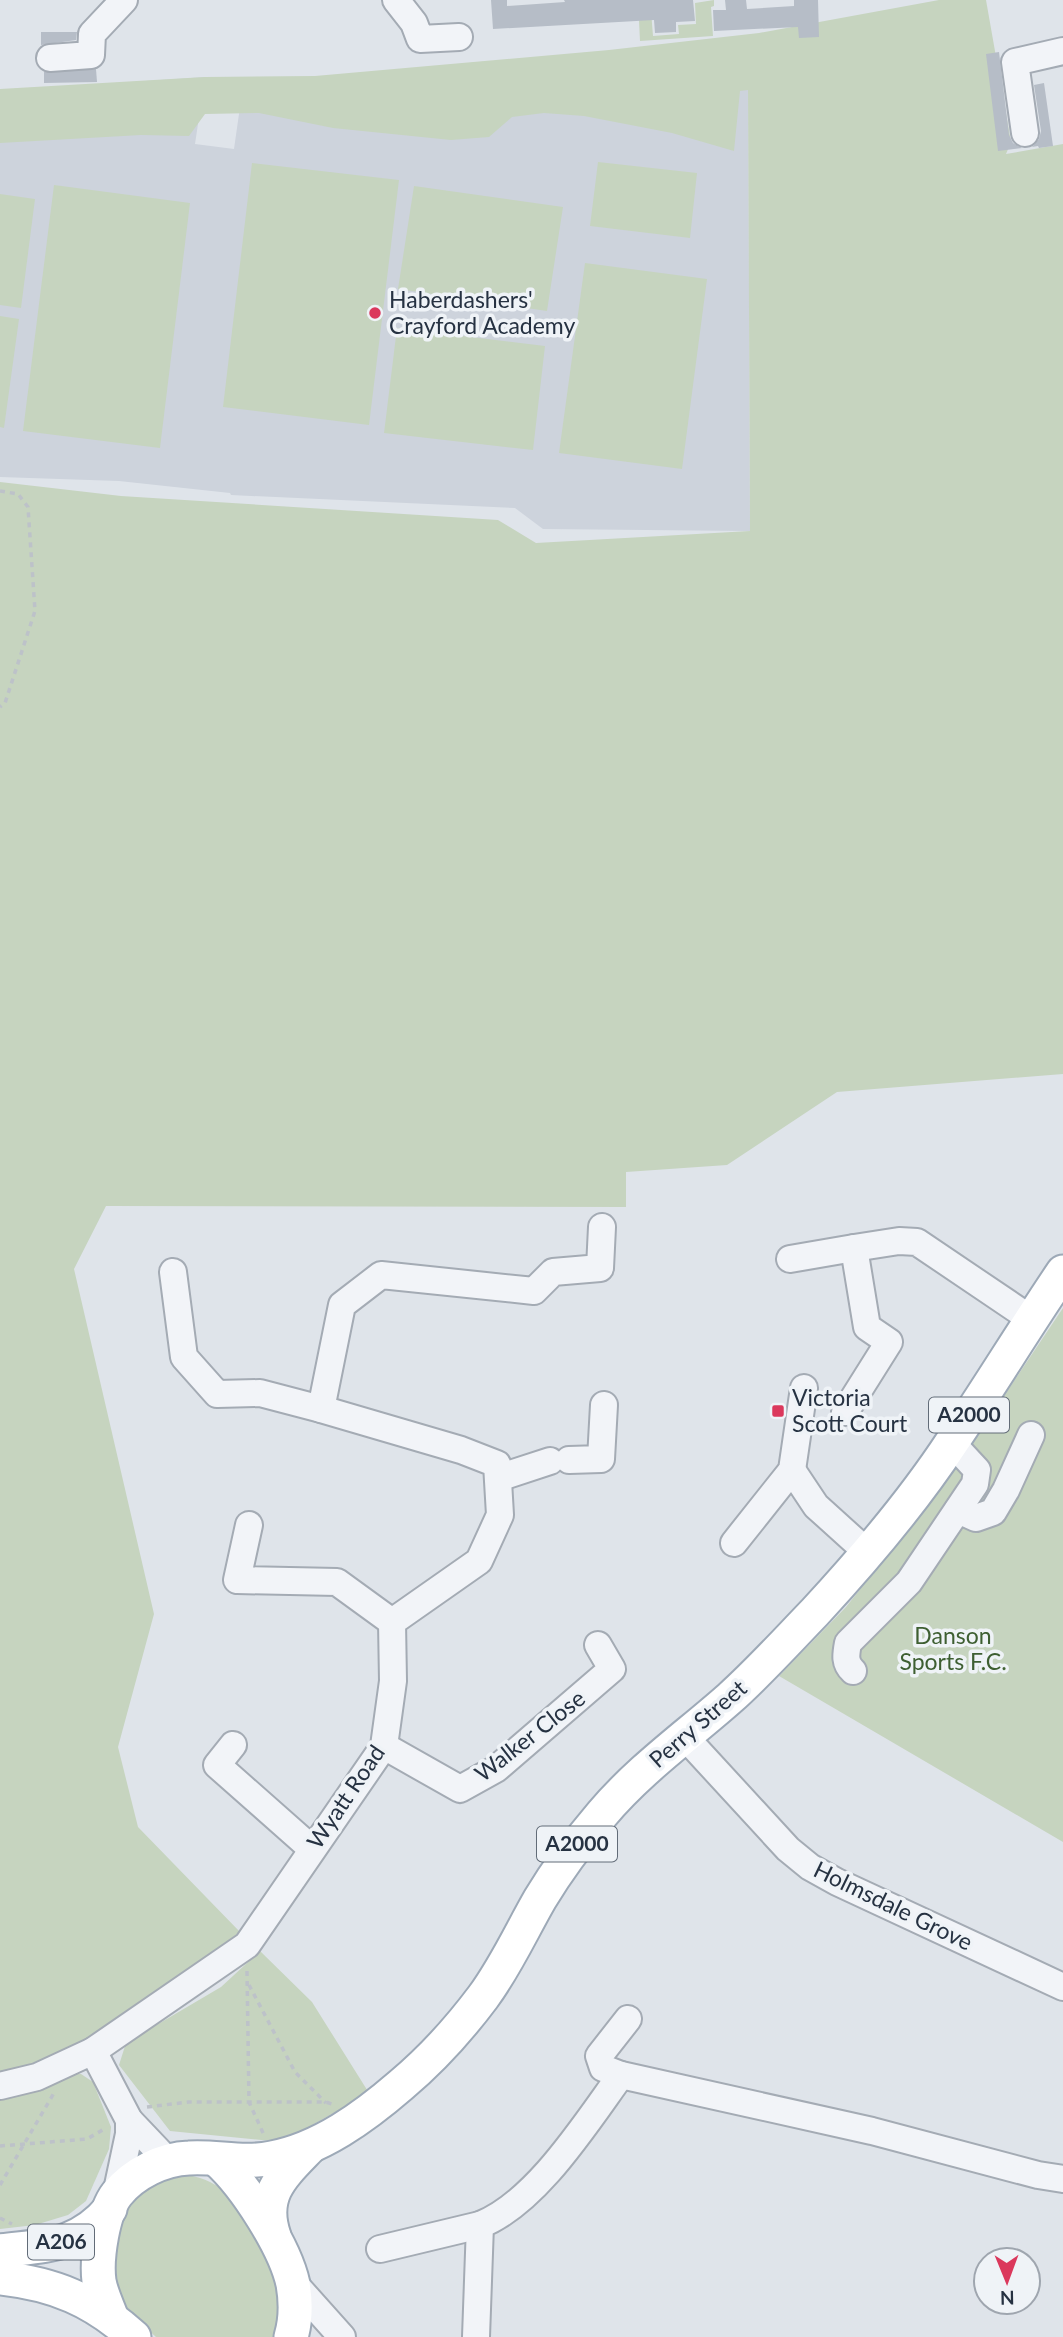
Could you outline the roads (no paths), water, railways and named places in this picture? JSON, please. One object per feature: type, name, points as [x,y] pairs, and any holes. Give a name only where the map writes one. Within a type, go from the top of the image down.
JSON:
[{"type":"main road","name":"Perry Street","points":[[168,2161],[192,2157],[217,2160],[271,2159],[309,2148],[340,2130],[398,2088],[454,2034],[499,1973],[539,1900],[570,1852],[633,1780],[734,1695],[777,1652],[908,1503],[952,1443],[1063,1272]]},
{"type":"main road","name":"Perry Street","points":[[277,2245],[269,2221],[270,2199],[284,2174],[309,2148]]},
{"type":"main road","points":[[217,2160],[241,2186],[277,2245],[292,2281],[296,2309],[291,2337]]},
{"type":"main road","points":[[123,2327],[99,2282],[98,2256],[113,2202],[142,2172],[168,2161]]},
{"type":"main road","name":"A206","points":[[0,2252],[67,2241],[85,2234],[98,2223],[113,2202]]},
{"type":"main road","name":"A206","points":[[0,2278],[60,2289],[123,2327]]},
{"type":"street","points":[[50,58],[92,55],[92,34],[124,0]]},
{"type":"street","points":[[396,0],[414,23],[420,39],[459,37]]},
{"type":"street","points":[[1025,133],[1016,62],[1063,51]]},
{"type":"street","points":[[321,1409],[342,1305],[381,1275],[534,1291],[554,1272],[600,1268],[602,1227]]},
{"type":"street","points":[[790,1259],[899,1241],[917,1242],[1031,1319]]},
{"type":"street","points":[[845,1412],[889,1342],[867,1327],[853,1248]]},
{"type":"street","points":[[173,1272],[184,1357],[218,1394],[260,1393],[321,1409],[497,1464],[500,1515],[479,1561],[392,1622],[337,1582],[237,1580],[248,1525]]},
{"type":"street","points":[[734,1543],[792,1470],[804,1388]]},
{"type":"street","points":[[498,1478],[560,1460],[601,1459],[604,1405]]},
{"type":"street","points":[[958,1510],[976,1518],[993,1512],[1031,1435]]},
{"type":"street","points":[[853,1671],[848,1667],[848,1643],[909,1582],[975,1484],[977,1470],[952,1443]]},
{"type":"street","points":[[792,1470],[816,1506],[867,1552]]},
{"type":"street","name":"Wyatt Road","points":[[0,2086],[57,2069],[93,2051],[247,1945],[384,1746],[393,1681],[392,1622]]},
{"type":"street","name":"Walker Close","points":[[384,1746],[460,1789],[496,1769],[612,1670],[598,1645]]},
{"type":"street","name":"Holmsdale Grove","points":[[685,1737],[788,1849],[810,1867],[1063,1987]]},
{"type":"street","points":[[233,1745],[217,1765],[312,1849]]},
{"type":"street","points":[[628,2019],[599,2056],[603,2068],[621,2075],[872,2131],[1038,2175],[1063,2179]]},
{"type":"street","points":[[93,2051],[128,2117],[168,2161]]},
{"type":"street","points":[[380,2249],[480,2225],[498,2218],[555,2165],[621,2075]]},
{"type":"street","points":[[113,2202],[129,2134],[128,2117]]},
{"type":"street","points":[[476,2337],[480,2225]]},
{"type":"street","points":[[292,2281],[342,2337]]},
{"type":"place","name":"Haberdashers' Crayford Academy","points":[[375,313]]},
{"type":"place","name":"Victoria Scott Court","points":[[778,1411]]},
{"type":"park label","name":"Danson Sports F.C.","points":[[953,1649]]}]
